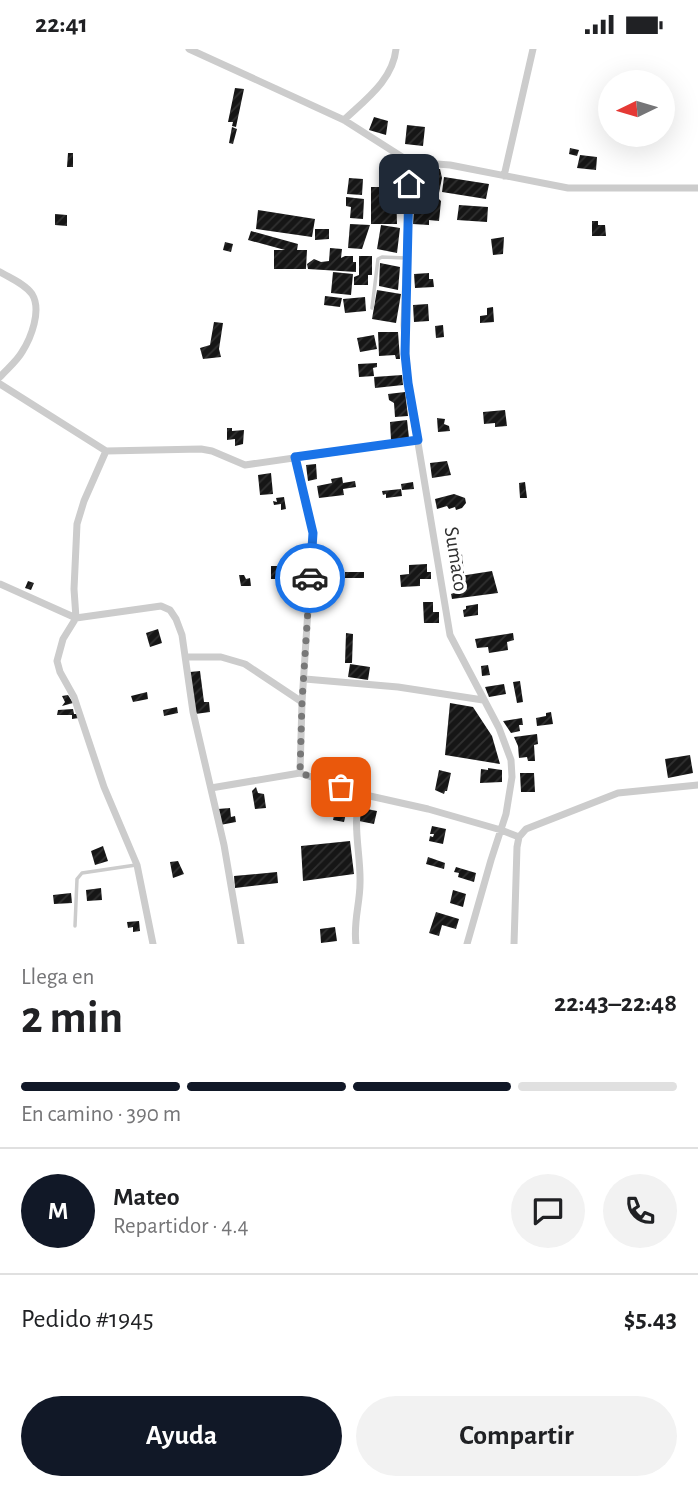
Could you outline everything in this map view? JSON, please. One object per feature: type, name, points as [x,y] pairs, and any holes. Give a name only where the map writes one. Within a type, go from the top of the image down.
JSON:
[{"type":"street","points":[[189,49],[344,120],[410,162],[450,165],[568,188],[698,188]]},
{"type":"street","points":[[344,120],[376,89],[391,69],[396,49]]},
{"type":"street","points":[[504,176],[533,49]]},
{"type":"street","name":"Sumaco","points":[[410,162],[405,354],[450,635],[507,746],[511,760],[510,793],[467,944]]},
{"type":"street","points":[[0,272],[20,283],[33,295],[36,309],[22,353],[0,377]]},
{"type":"street","points":[[0,384],[106,451],[201,449],[245,465],[418,440]]},
{"type":"street","points":[[106,451],[84,501],[78,524],[74,589],[76,618],[62,639],[58,667],[74,697],[99,774],[138,865],[153,944]]},
{"type":"street","points":[[295,457],[313,533],[300,773]]},
{"type":"street","points":[[0,585],[76,618],[160,606],[170,610],[176,619],[186,657],[193,712],[224,845],[241,944]]},
{"type":"street","points":[[186,657],[221,657],[245,664],[302,702]]},
{"type":"street","points":[[305,679],[398,687],[483,701]]},
{"type":"street","points":[[211,788],[300,773],[361,794],[428,809],[519,837]]},
{"type":"street","points":[[514,944],[519,837],[526,829],[618,793],[698,785]]},
{"type":"street","points":[[356,944],[354,928],[360,879],[356,813],[361,794]]},
{"type":"lane","points":[[372,308],[378,259],[407,258]]},
{"type":"lane","points":[[75,926],[77,879],[82,873],[138,865]]},
{"type":"building","points":[[235,88],[244,89],[236,127],[232,126],[233,122],[228,122]]},
{"type":"building","points":[[374,117],[388,121],[386,135],[369,130]]},
{"type":"building","points":[[407,125],[425,127],[423,146],[405,144]]},
{"type":"building","points":[[232,127],[237,129],[233,144],[229,143]]},
{"type":"building","points":[[570,148],[579,150],[577,156],[569,154]]},
{"type":"building","points":[[68,153],[73,153],[73,167],[67,167]]},
{"type":"building","points":[[580,155],[597,157],[596,170],[577,168]]},
{"type":"building","points":[[417,167],[440,169],[442,178],[438,198],[441,201],[439,221],[429,220],[429,225],[413,224]]},
{"type":"building","points":[[444,177],[489,184],[486,199],[442,192]]},
{"type":"building","points":[[349,178],[363,179],[362,195],[347,194]]},
{"type":"building","points":[[371,187],[396,187],[397,224],[371,224]]},
{"type":"building","points":[[346,197],[364,199],[363,219],[350,218],[351,207],[346,206]]},
{"type":"building","points":[[459,205],[488,207],[487,222],[457,220]]},
{"type":"building","points":[[258,210],[315,219],[312,237],[256,229]]},
{"type":"building","points":[[55,214],[67,215],[67,226],[55,225]]},
{"type":"building","points":[[592,221],[605,225],[606,236],[592,236]]},
{"type":"building","points":[[350,224],[370,225],[362,249],[348,248]]},
{"type":"building","points":[[381,225],[400,228],[397,253],[377,249]]},
{"type":"building","points":[[315,229],[329,229],[329,239],[315,240]]},
{"type":"building","points":[[251,231],[298,244],[297,250],[307,250],[306,269],[274,269],[274,250],[285,250],[248,240]]},
{"type":"building","points":[[504,237],[503,254],[493,255],[491,239]]},
{"type":"building","points":[[225,242],[233,244],[231,252],[223,250]]},
{"type":"building","points":[[330,248],[342,249],[341,258],[353,256],[356,272],[308,269],[307,264],[314,259],[329,261]]},
{"type":"building","points":[[359,256],[372,256],[372,275],[368,275],[368,285],[354,285],[354,277],[359,275]]},
{"type":"building","points":[[380,263],[400,267],[398,290],[379,286]]},
{"type":"building","points":[[333,272],[353,274],[351,295],[331,293]]},
{"type":"building","points":[[429,273],[434,287],[415,288],[414,274]]},
{"type":"building","points":[[377,290],[401,294],[396,323],[372,319]]},
{"type":"building","points":[[325,296],[342,298],[340,307],[324,305]]},
{"type":"building","points":[[365,297],[366,311],[345,313],[343,299]]},
{"type":"building","points":[[428,304],[429,321],[414,322],[413,305]]},
{"type":"building","points":[[493,307],[494,322],[480,323],[480,316],[487,315],[487,308]]},
{"type":"building","points":[[214,322],[223,323],[219,349],[221,357],[203,359],[200,348],[210,345]]},
{"type":"building","points":[[443,325],[444,337],[436,338],[435,326]]},
{"type":"building","points":[[378,332],[398,332],[400,359],[396,359],[395,355],[379,356]]},
{"type":"building","points":[[374,335],[377,349],[360,352],[357,338]]},
{"type":"building","points":[[377,363],[377,367],[373,368],[374,376],[359,377],[358,364]]},
{"type":"building","points":[[402,375],[403,385],[375,388],[374,377]]},
{"type":"building","points":[[405,392],[408,416],[395,417],[394,403],[389,400],[388,394]]},
{"type":"building","points":[[505,410],[507,426],[484,424],[483,412]]},
{"type":"building","points":[[437,418],[445,419],[444,424],[449,426],[450,431],[438,432]]},
{"type":"building","points":[[407,420],[409,438],[391,440],[390,422]]},
{"type":"building","points":[[227,428],[232,428],[232,431],[244,430],[243,444],[235,446],[235,439],[227,440]]},
{"type":"building","points":[[447,461],[451,475],[432,478],[430,463]]},
{"type":"building","points":[[316,464],[317,479],[308,481],[306,465]]},
{"type":"building","points":[[271,473],[273,494],[260,495],[258,475]]},
{"type":"building","points":[[342,477],[343,483],[355,481],[356,487],[343,489],[344,495],[319,498],[317,486],[332,483],[331,479]]},
{"type":"building","points":[[413,482],[414,489],[402,490],[401,484]]},
{"type":"building","points":[[525,482],[527,498],[520,498],[519,483]]},
{"type":"building","points":[[401,489],[402,496],[386,498],[382,491]]},
{"type":"building","points":[[454,494],[465,498],[466,503],[462,508],[456,510],[455,507],[449,509],[447,506],[437,509],[435,499]]},
{"type":"building","points":[[284,497],[286,509],[281,510],[281,504],[274,505],[273,501],[277,502],[276,498]]},
{"type":"building","points":[[462,554],[464,574],[458,575],[453,555]]},
{"type":"building","points":[[427,564],[431,579],[420,579],[420,586],[401,587],[400,575],[409,574],[409,565]]},
{"type":"building","points":[[271,566],[283,566],[283,570],[298,569],[299,582],[283,583],[283,579],[271,579]]},
{"type":"building","points":[[492,571],[498,593],[452,599],[451,594],[462,590],[460,576]]},
{"type":"building","points":[[345,572],[364,572],[364,578],[345,578]]},
{"type":"building","points":[[239,575],[250,578],[251,586],[241,586]]},
{"type":"building","points":[[28,581],[34,583],[31,590],[25,588]]},
{"type":"building","points":[[423,602],[433,602],[433,612],[439,612],[439,623],[424,623]]},
{"type":"building","points":[[478,604],[478,615],[464,617],[463,610],[466,606]]},
{"type":"building","points":[[158,629],[162,643],[150,647],[146,633]]},
{"type":"building","points":[[346,633],[353,634],[352,663],[345,663]]},
{"type":"building","points":[[513,633],[514,640],[507,642],[508,650],[489,653],[488,647],[477,648],[475,639]]},
{"type":"building","points":[[350,664],[370,667],[368,680],[348,677]]},
{"type":"building","points":[[488,665],[490,675],[482,676],[481,666]]},
{"type":"building","points":[[200,671],[204,702],[209,702],[210,712],[195,714],[190,672]]},
{"type":"building","points":[[520,681],[523,702],[517,703],[513,682]]},
{"type":"building","points":[[504,684],[506,694],[489,697],[485,687]]},
{"type":"building","points":[[147,692],[148,699],[133,702],[131,696]]},
{"type":"building","points":[[68,695],[73,703],[62,706],[65,702],[62,696]]},
{"type":"building","points":[[450,703],[473,707],[492,736],[500,764],[445,755]]},
{"type":"building","points":[[177,707],[178,713],[164,716],[163,710]]},
{"type":"building","points":[[73,709],[79,718],[57,715],[58,710]]},
{"type":"building","points":[[551,712],[553,724],[537,726],[536,718]]},
{"type":"building","points":[[522,718],[520,731],[511,733],[503,721]]},
{"type":"building","points":[[537,734],[538,744],[534,745],[535,761],[528,761],[527,757],[519,758],[514,737]]},
{"type":"building","points":[[690,755],[693,773],[668,778],[665,759]]},
{"type":"building","points":[[481,769],[502,770],[502,782],[480,783]]},
{"type":"building","points":[[439,770],[451,773],[444,794],[435,790]]},
{"type":"building","points":[[520,773],[534,773],[535,792],[521,792]]},
{"type":"building","points":[[256,787],[258,793],[264,794],[266,808],[255,809],[252,791]]},
{"type":"building","points":[[336,806],[347,809],[344,822],[333,820]]},
{"type":"building","points":[[230,808],[231,817],[235,816],[236,822],[220,825],[218,809]]},
{"type":"building","points":[[362,808],[377,811],[374,824],[359,821]]},
{"type":"building","points":[[432,826],[446,829],[443,844],[429,841],[434,834],[430,834]]},
{"type":"building","points":[[350,841],[354,874],[303,881],[301,846]]},
{"type":"building","points":[[103,846],[108,861],[95,865],[91,851]]},
{"type":"building","points":[[428,857],[445,863],[444,869],[426,864]]},
{"type":"building","points":[[178,861],[184,874],[173,878],[170,862]]},
{"type":"building","points":[[456,867],[476,873],[474,882],[458,877],[459,873],[454,872]]},
{"type":"building","points":[[277,872],[278,883],[235,888],[234,876]]},
{"type":"building","points":[[101,888],[102,900],[87,901],[86,890]]},
{"type":"building","points":[[453,890],[466,894],[463,907],[450,903]]},
{"type":"building","points":[[71,893],[72,903],[54,904],[53,895]]},
{"type":"building","points":[[436,912],[459,919],[456,929],[442,925],[439,936],[429,933]]},
{"type":"building","points":[[139,921],[140,931],[133,932],[133,927],[128,928],[127,922]]},
{"type":"building","points":[[335,927],[337,941],[321,943],[320,929]]},
{"type":"way so far","points":[[310,578],[300,773],[341,787]]},
{"type":"route","points":[[310,578],[314,551],[313,533],[295,457],[418,440],[405,354],[409,184]]}]
